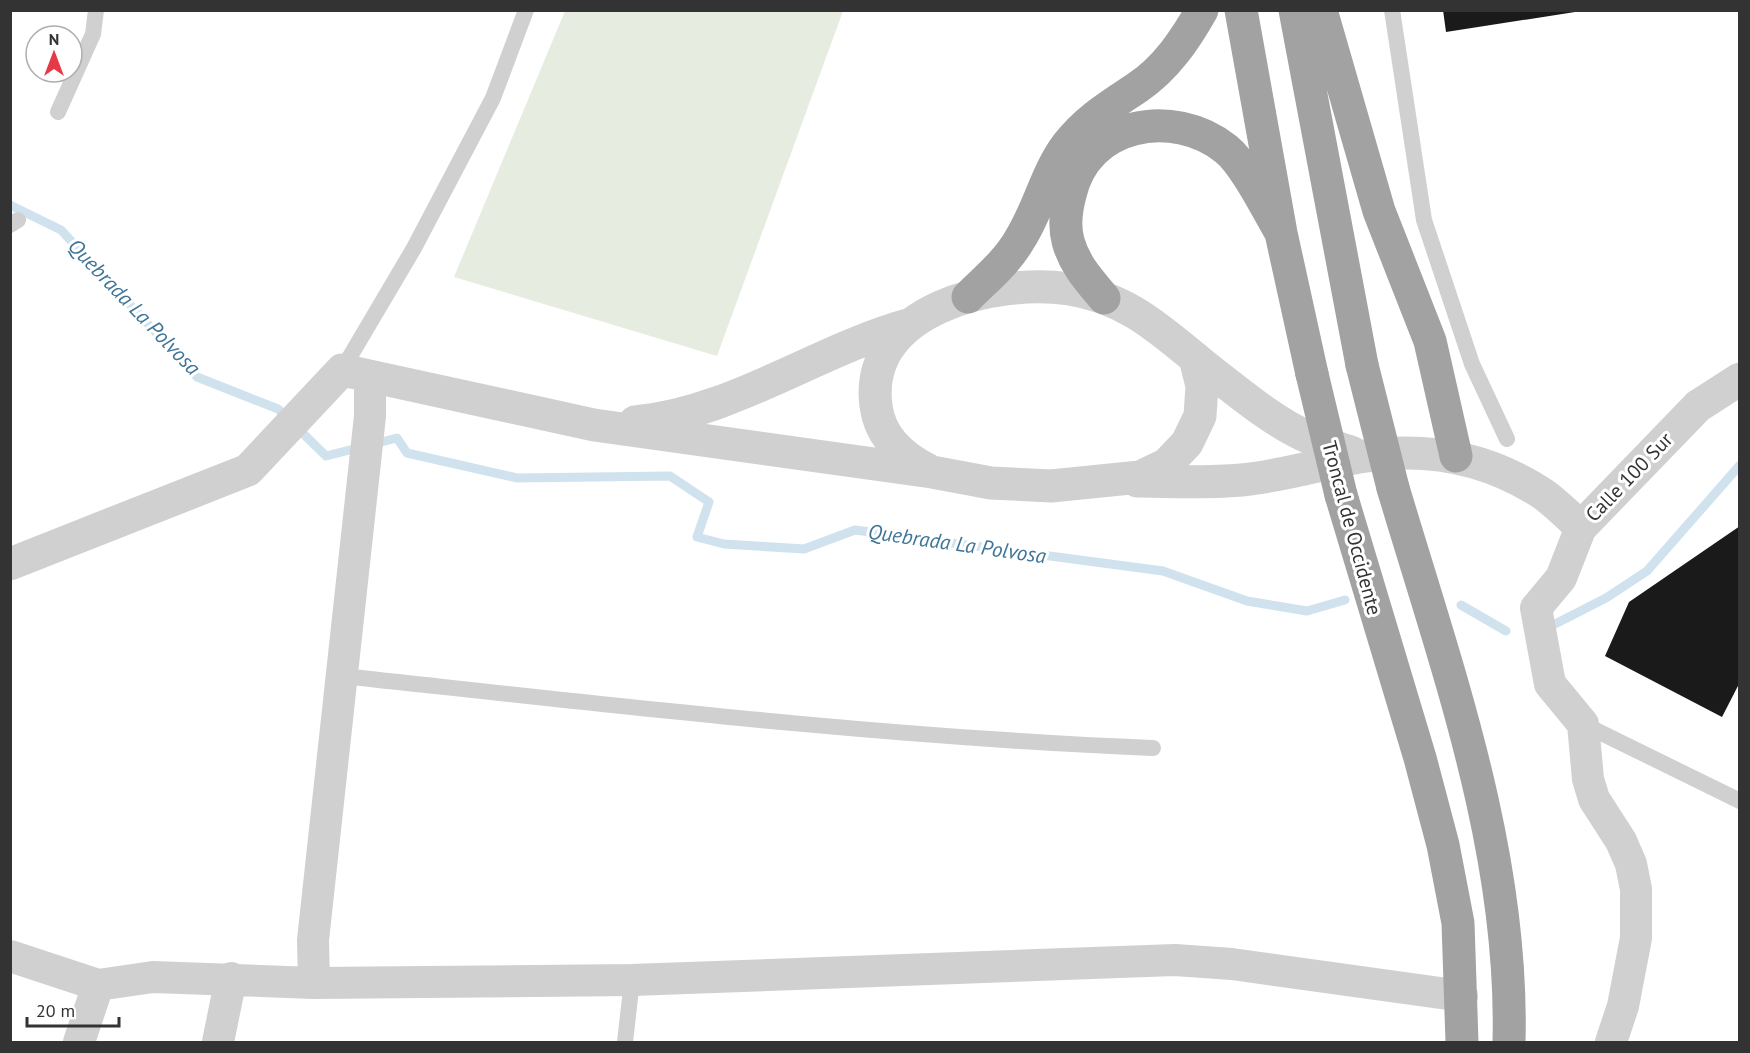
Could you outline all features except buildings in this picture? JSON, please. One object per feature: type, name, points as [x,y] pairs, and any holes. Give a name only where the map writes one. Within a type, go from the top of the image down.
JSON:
[{"type":"highway","points":[[968,297],[1000,266],[1020,240],[1052,170],[1067,145],[1086,123],[1109,104],[1138,87],[1163,66],[1185,40],[1202,10]]},
{"type":"highway","name":"Troncal de Occidente","points":[[1241,10],[1281,233],[1341,495],[1420,758],[1443,845],[1458,923],[1462,1042]]},
{"type":"highway","points":[[1295,10],[1362,365],[1393,488],[1466,737],[1491,840],[1505,923],[1510,997],[1509,1042]]},
{"type":"highway","points":[[1321,10],[1379,211],[1430,341],[1456,456]]},
{"type":"highway","points":[[1104,298],[1076,262],[1068,239],[1066,212],[1072,184],[1085,161],[1108,140],[1134,128],[1157,124],[1181,126],[1206,135],[1229,151],[1281,233]]},
{"type":"street","points":[[594,425],[654,420],[699,407],[803,368],[887,331],[912,324],[968,297],[1001,289],[1035,286],[1070,290],[1104,298],[1137,313],[1167,333],[1195,358],[1250,400],[1308,437],[1362,457]]},
{"type":"street","points":[[912,324],[893,341],[879,364],[874,390],[878,417],[890,441],[908,460],[932,472]]},
{"type":"street","points":[[10,564],[248,470],[319,394],[356,373],[594,425],[932,472],[991,483],[1051,486],[1140,477],[1167,464],[1187,443],[1200,416],[1202,386],[1195,358]]},
{"type":"street","points":[[314,983],[313,940],[370,416],[356,373]]},
{"type":"street","name":"Calle 100 Sur","points":[[1583,724],[1550,684],[1536,608],[1561,578],[1581,527],[1698,406],[1740,379]]},
{"type":"street","points":[[1111,480],[1183,483],[1244,480],[1362,457],[1409,452],[1456,456],[1502,470],[1544,495],[1581,527]]},
{"type":"street","points":[[1583,724],[1588,779],[1594,799],[1622,841],[1631,864],[1636,889],[1636,938],[1623,1006],[1611,1042]]},
{"type":"street","points":[[10,956],[98,985],[153,977],[231,978],[314,983],[632,981],[1175,960],[1232,964],[1462,996]]},
{"type":"street","points":[[218,1042],[231,978]]},
{"type":"street","points":[[79,1042],[98,985]]},
{"type":"lane","points":[[58,112],[93,34],[96,10]]},
{"type":"lane","points":[[356,373],[414,248],[493,98],[526,10]]},
{"type":"lane","points":[[1392,10],[1424,220],[1472,364],[1507,439]]},
{"type":"lane","points":[[342,676],[816,727],[1004,742],[1153,748]]},
{"type":"lane","points":[[1583,724],[1740,801]]},
{"type":"lane","points":[[626,1042],[632,981]]},
{"type":"shaded area","points":[[565,11],[843,11],[717,356],[454,277]]},
{"type":"waterway","name":"Quebrada La Polvosa","points":[[10,205],[61,230],[197,377],[278,409],[326,456],[397,438],[407,453],[517,478],[670,476],[709,502],[697,537],[724,544],[804,549],[855,530],[1163,571],[1247,601],[1307,611],[1345,600]]},
{"type":"waterway","name":"Quebrada La Polvosa","points":[[1555,624],[1606,598],[1647,571],[1740,465]]},
{"type":"waterway","name":"Quebrada La Polvosa","points":[[1461,605],[1506,631]]}]
